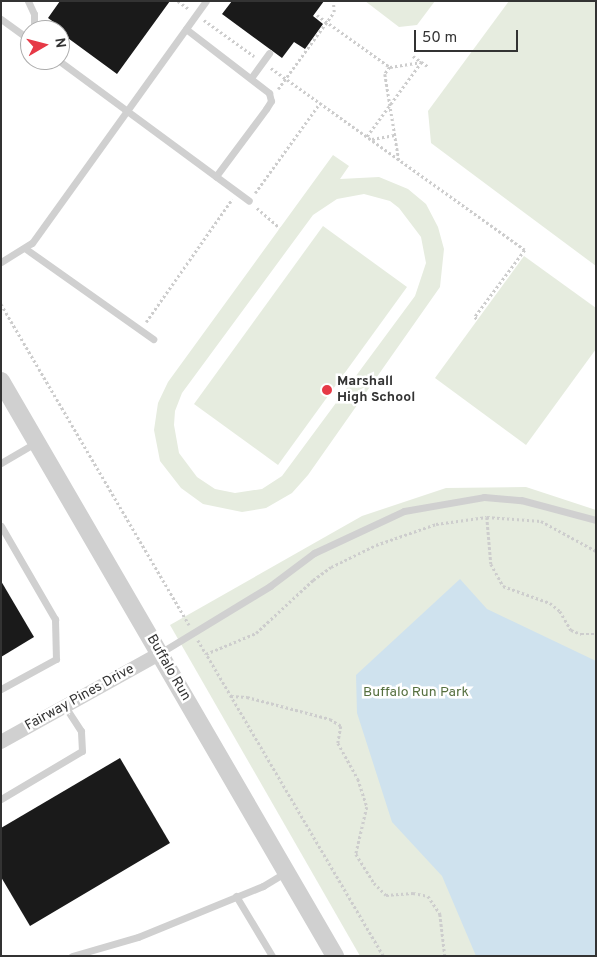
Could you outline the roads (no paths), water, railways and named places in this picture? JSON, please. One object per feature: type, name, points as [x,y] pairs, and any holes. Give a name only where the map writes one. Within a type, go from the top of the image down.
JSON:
[{"type":"street","name":"Buffalo Run","points":[[1,381],[335,956]]},
{"type":"street","name":"Fairway Pines Drive","points":[[1,742],[159,654]]},
{"type":"lane","points":[[28,1],[34,14],[34,20]]},
{"type":"lane","points":[[1,262],[26,249],[206,1]]},
{"type":"lane","points":[[1,19],[20,33]]},
{"type":"lane","points":[[186,30],[269,93],[270,101],[266,109],[216,176]]},
{"type":"lane","points":[[251,78],[269,53]]},
{"type":"lane","points":[[70,69],[249,201]]},
{"type":"lane","points":[[26,249],[153,339]]},
{"type":"lane","points":[[1,463],[37,442]]},
{"type":"lane","points":[[159,654],[270,586],[314,553],[404,511],[484,497],[521,500],[596,520]]},
{"type":"lane","points":[[1,526],[55,619],[56,658],[1,689]]},
{"type":"lane","points":[[1,799],[82,751],[80,731],[66,706]]},
{"type":"lane","points":[[72,956],[138,937],[263,886],[286,872]]},
{"type":"lane","points":[[236,896],[272,956]]},
{"type":"water","points":[[460,579],[487,609],[596,661],[596,956],[476,956],[442,876],[392,822],[357,713],[356,675]]},
{"type":"place","name":"Marshall High School","points":[[327,390]]},
{"type":"park label","name":"Buffalo Run Park","points":[[416,693]]}]
